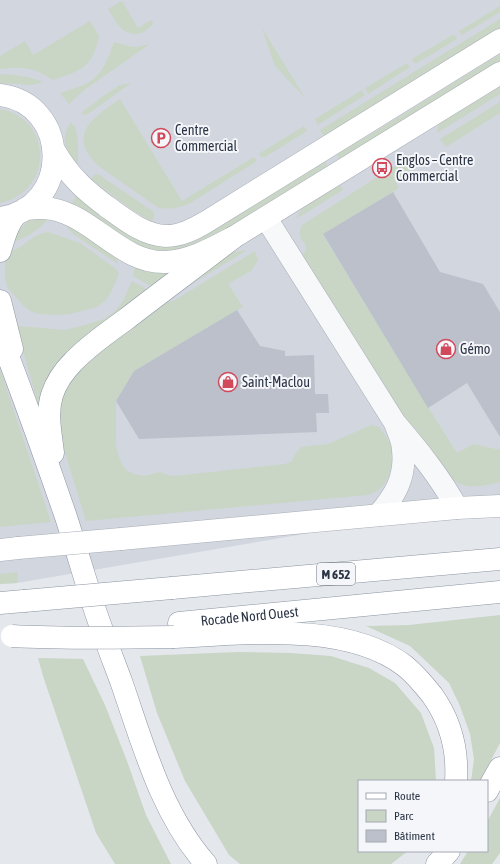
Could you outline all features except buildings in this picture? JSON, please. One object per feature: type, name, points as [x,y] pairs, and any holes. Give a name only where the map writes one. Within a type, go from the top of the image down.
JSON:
[{"type":"main road","points":[[54,150],[65,167],[79,183],[120,216],[146,232],[161,235],[176,235],[187,232],[206,222],[500,40]]},
{"type":"main road","points":[[14,214],[47,208],[63,211],[89,224],[131,253],[146,260],[168,262],[185,259],[208,250],[234,237],[500,73]]},
{"type":"main road","points":[[0,95],[22,102],[39,115],[47,127],[54,150],[53,169],[46,187],[35,201],[14,214],[0,251]]},
{"type":"main road","points":[[65,517],[49,425],[49,410],[52,396],[58,382],[65,371],[84,351],[234,237]]},
{"type":"main road","points":[[0,301],[28,410]]},
{"type":"main road","points":[[0,335],[28,410],[96,612],[152,770],[181,830],[196,853],[206,864]]},
{"type":"main road","points":[[9,549],[457,508],[500,506]]},
{"type":"main road","name":"M 652","points":[[0,603],[500,559]]},
{"type":"main road","name":"Rocade Nord Ouest","points":[[173,630],[500,592]]},
{"type":"main road","points":[[6,637],[75,639],[173,630],[311,634],[354,642],[389,656],[405,666],[429,691],[439,705],[453,740],[456,757],[456,780]]},
{"type":"main road","points":[[488,789],[500,768]]},
{"type":"main road","points":[[428,864],[434,852]]},
{"type":"main road","points":[[437,864],[448,852]]},
{"type":"street","points":[[266,218],[395,423],[425,460],[448,492],[457,508]]},
{"type":"street","points":[[378,516],[396,491],[404,470],[403,449],[395,423]]},
{"type":"shaded area","points":[[0,0],[500,0],[500,506],[457,508],[17,583],[0,584]]},
{"type":"green space","points":[[122,1],[138,28],[151,20],[153,23],[150,27],[138,34],[130,33],[121,28],[108,9]]},
{"type":"green space","points":[[500,6],[500,12],[462,35],[459,31]]},
{"type":"green space","points":[[500,19],[500,28],[324,136],[320,130]]},
{"type":"green space","points":[[90,21],[99,36],[93,55],[84,66],[71,74],[53,80],[34,70],[22,68],[0,69],[0,56],[25,41],[33,55]]},
{"type":"green space","points":[[262,28],[305,98],[275,66]]},
{"type":"green space","points":[[454,34],[457,39],[415,64],[412,59]]},
{"type":"green space","points":[[114,42],[137,47],[150,44],[84,90],[69,104],[60,93],[90,82],[104,67]]},
{"type":"green space","points":[[500,54],[500,61],[340,160],[336,153],[365,138]]},
{"type":"green space","points":[[407,63],[410,67],[368,94],[365,88]]},
{"type":"green space","points":[[0,75],[24,76],[43,82],[31,85],[0,83]]},
{"type":"green space","points":[[131,83],[88,114],[84,115],[81,113],[120,85]]},
{"type":"green space","points":[[500,86],[500,94],[437,133],[440,123]]},
{"type":"green space","points":[[362,90],[365,95],[318,125],[315,119]]},
{"type":"green space","points":[[120,99],[182,201],[254,157],[257,161],[187,205],[172,208],[157,207],[100,167],[90,156],[84,146],[86,128],[100,113]]},
{"type":"green space","points":[[500,102],[500,113],[446,147],[440,139]]},
{"type":"green space","points":[[0,109],[18,115],[30,126],[38,140],[40,156],[38,171],[30,185],[17,196],[0,203]]},
{"type":"green space","points":[[71,122],[76,129],[78,143],[78,168],[68,151],[65,141],[65,135]]},
{"type":"green space","points":[[304,126],[307,131],[265,157],[261,157],[259,155],[260,153]]},
{"type":"green space","points":[[412,155],[413,168],[395,181],[399,188],[323,235],[457,453],[474,444],[500,450],[500,482],[475,486],[460,484],[455,481],[442,467],[428,449],[414,426],[408,429],[303,256],[306,247],[300,237],[302,225]]},
{"type":"green space","points":[[324,160],[328,167],[207,242],[179,252],[146,251],[70,207],[76,196],[134,237],[150,245],[166,247],[181,246],[196,241],[300,177]]},
{"type":"green space","points":[[98,174],[154,212],[154,219],[151,221],[129,208],[91,179],[93,176]]},
{"type":"green space","points":[[340,185],[343,190],[296,219],[305,206]]},
{"type":"green space","points":[[51,216],[34,232],[13,242],[16,234],[32,217]]},
{"type":"green space","points":[[65,222],[104,246],[116,258],[118,264],[73,234]]},
{"type":"green space","points":[[48,232],[80,243],[116,269],[119,274],[111,292],[106,300],[97,307],[70,314],[39,314],[30,311],[7,287],[5,262],[10,251],[19,248],[39,234]]},
{"type":"green space","points":[[247,250],[174,295],[222,258],[234,252]]},
{"type":"green space","points":[[255,251],[258,260],[251,271],[228,284],[243,307],[134,371],[116,401],[116,445],[122,464],[126,470],[134,474],[145,476],[160,472],[171,476],[285,464],[291,462],[301,447],[328,444],[371,425],[379,427],[388,440],[393,453],[389,475],[385,484],[379,490],[368,495],[86,521],[58,430],[58,406],[71,376],[163,300],[170,302],[175,300]]},
{"type":"green space","points":[[135,264],[173,269],[154,288],[133,276]]},
{"type":"green space","points":[[132,281],[149,291],[68,356],[44,425],[17,330],[18,326],[65,330],[104,319],[114,312],[123,301]]},
{"type":"green space","points":[[0,369],[51,522],[0,527]]},
{"type":"green space","points":[[18,572],[17,583],[0,584],[0,574]]},
{"type":"green space","points":[[500,615],[500,743],[481,780],[471,780],[474,759],[470,734],[460,706],[449,683],[410,646],[366,626],[409,625]]},
{"type":"green space","points":[[238,652],[290,653],[331,656],[369,668],[395,683],[421,713],[434,748],[436,780],[358,780],[358,852],[407,852],[391,864],[240,864],[229,855],[185,781],[157,713],[140,656]]},
{"type":"green space","points":[[38,658],[83,659],[105,705],[146,815],[171,864],[115,864],[96,833]]},
{"type":"green space","points":[[500,798],[500,853],[492,864],[460,864],[467,852],[488,852],[488,820]]},
{"type":"place","name":"Centre Commercial","points":[[161,138]]},
{"type":"place","name":"Englos – Centre Commercial","points":[[382,168]]},
{"type":"place","name":"Gémo","points":[[446,349]]},
{"type":"place","name":"Saint-Maclou","points":[[228,382]]}]
